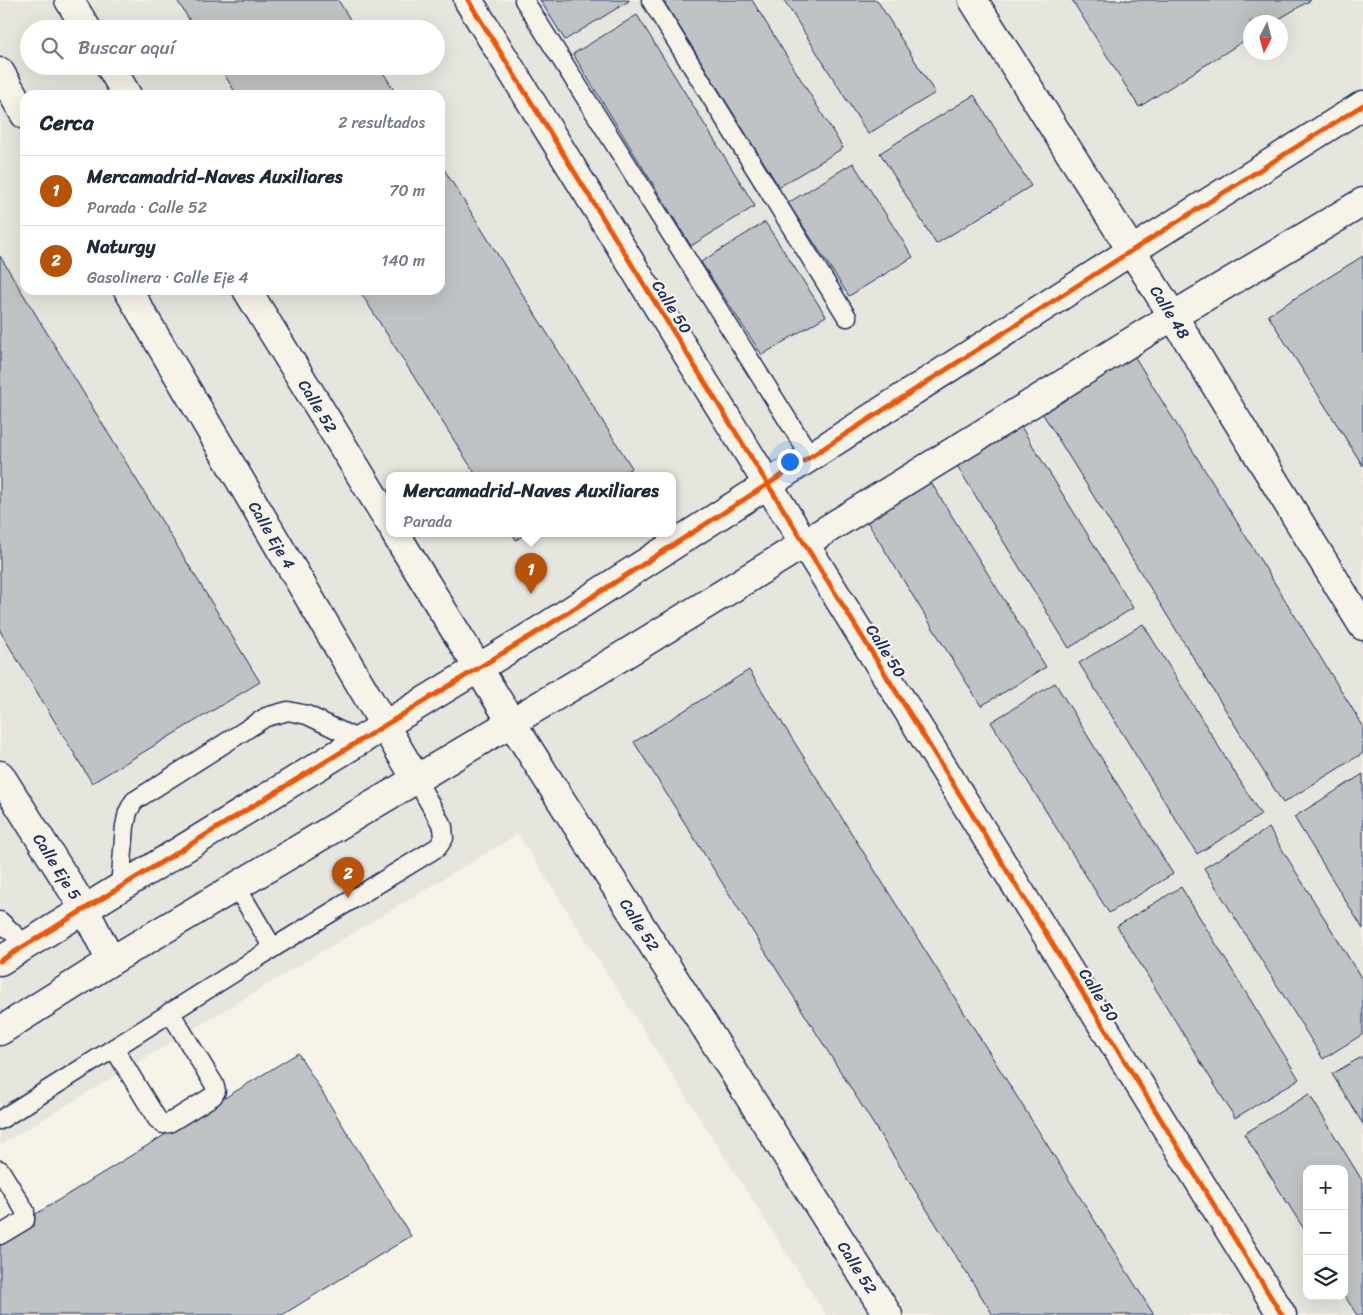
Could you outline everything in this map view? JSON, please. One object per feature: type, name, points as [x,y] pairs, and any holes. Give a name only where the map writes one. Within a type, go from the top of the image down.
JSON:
[{"type":"street","points":[[69,0],[81,20]]},
{"type":"street","name":"Calle 50","points":[[468,0],[1282,1315]]},
{"type":"street","name":"Calle 48","points":[[973,0],[1173,316],[1363,626]]},
{"type":"street","points":[[0,72],[20,106]]},
{"type":"street","points":[[115,75],[124,90]]},
{"type":"street","points":[[0,961],[478,668],[1363,105]]},
{"type":"street","points":[[0,1031],[110,961],[610,664],[1173,316],[1363,202]]},
{"type":"street","name":"Calle Eje 4","points":[[131,295],[416,779]]},
{"type":"street","name":"Calle 52","points":[[250,295],[386,516]]},
{"type":"street","name":"Calle 52","points":[[398,537],[512,723],[888,1315]]},
{"type":"street","name":"Calle Eje 5","points":[[0,775],[85,910],[110,961]]},
{"type":"lane","points":[[524,0],[811,457]]},
{"type":"lane","points":[[651,0],[847,316]]},
{"type":"lane","points":[[120,888],[125,826],[128,812],[134,801],[266,716],[288,711],[307,714],[361,741]]},
{"type":"lane","points":[[0,1120],[170,1012],[438,847],[444,838],[443,827],[416,779]]},
{"type":"lane","points":[[236,886],[273,948]]},
{"type":"lane","points":[[0,920],[26,945]]},
{"type":"lane","points":[[114,1048],[157,1119],[163,1124],[169,1123],[214,1096],[216,1091],[214,1084],[170,1012]]},
{"type":"lane","points":[[0,1170],[25,1211],[26,1216],[25,1220],[0,1235]]},
{"type":"shaded area","points":[[0,0],[1363,0],[1363,1315],[826,1315],[518,834],[0,1145]]},
{"type":"building","points":[[177,0],[338,0],[350,20],[189,20]]},
{"type":"building","points":[[540,0],[629,0],[629,1],[565,40]]},
{"type":"building","points":[[663,0],[752,0],[843,148],[779,187]]},
{"type":"building","points":[[784,0],[877,0],[935,93],[868,134]]},
{"type":"building","points":[[1072,0],[1311,0],[1286,15],[1243,15],[1243,41],[1139,107]]},
{"type":"building","points":[[637,15],[755,206],[691,246],[573,54]]},
{"type":"building","points":[[225,75],[385,75],[394,90],[234,90]]},
{"type":"building","points":[[974,95],[1031,186],[936,244],[880,153]]},
{"type":"building","points":[[853,163],[913,257],[849,296],[788,203]]},
{"type":"building","points":[[445,171],[632,468],[625,472],[474,472],[362,295],[445,295]]},
{"type":"building","points":[[765,222],[826,316],[762,355],[701,262]]},
{"type":"building","points":[[0,256],[20,289],[20,295],[24,295],[260,682],[92,783],[0,631]]},
{"type":"building","points":[[1363,256],[1363,466],[1268,315]]},
{"type":"building","points":[[1133,354],[1363,726],[1363,753],[1283,803],[1041,411]]},
{"type":"building","points":[[1015,417],[1133,608],[1069,648],[951,456]]},
{"type":"building","points":[[927,476],[1046,667],[981,706],[863,515]]},
{"type":"building","points":[[1143,624],[1261,815],[1197,854],[1079,663]]},
{"type":"building","points":[[749,670],[1154,1315],[993,1315],[634,742]]},
{"type":"building","points":[[1055,683],[1173,874],[1109,913],[991,722]]},
{"type":"building","points":[[1363,774],[1363,929],[1294,817]]},
{"type":"building","points":[[1269,828],[1363,981],[1363,1034],[1323,1059],[1204,868]]},
{"type":"building","points":[[1181,887],[1299,1079],[1235,1118],[1117,926]]},
{"type":"building","points":[[298,1053],[411,1236],[282,1315],[0,1315],[0,1236]]},
{"type":"building","points":[[1363,1056],[1363,1124],[1332,1074]]},
{"type":"building","points":[[1309,1094],[1363,1182],[1363,1315],[1357,1315],[1347,1300],[1348,1165],[1303,1165],[1303,1228],[1244,1134]]},
{"type":"cycle path","points":[[468,0],[1282,1315]]},
{"type":"cycle path","points":[[0,961],[547,626],[1131,251],[1363,105]]},
{"type":"place","name":"Mercamadrid-Naves Auxiliares","points":[[531,594]]},
{"type":"place","name":"Naturgy","points":[[348,898]]}]
